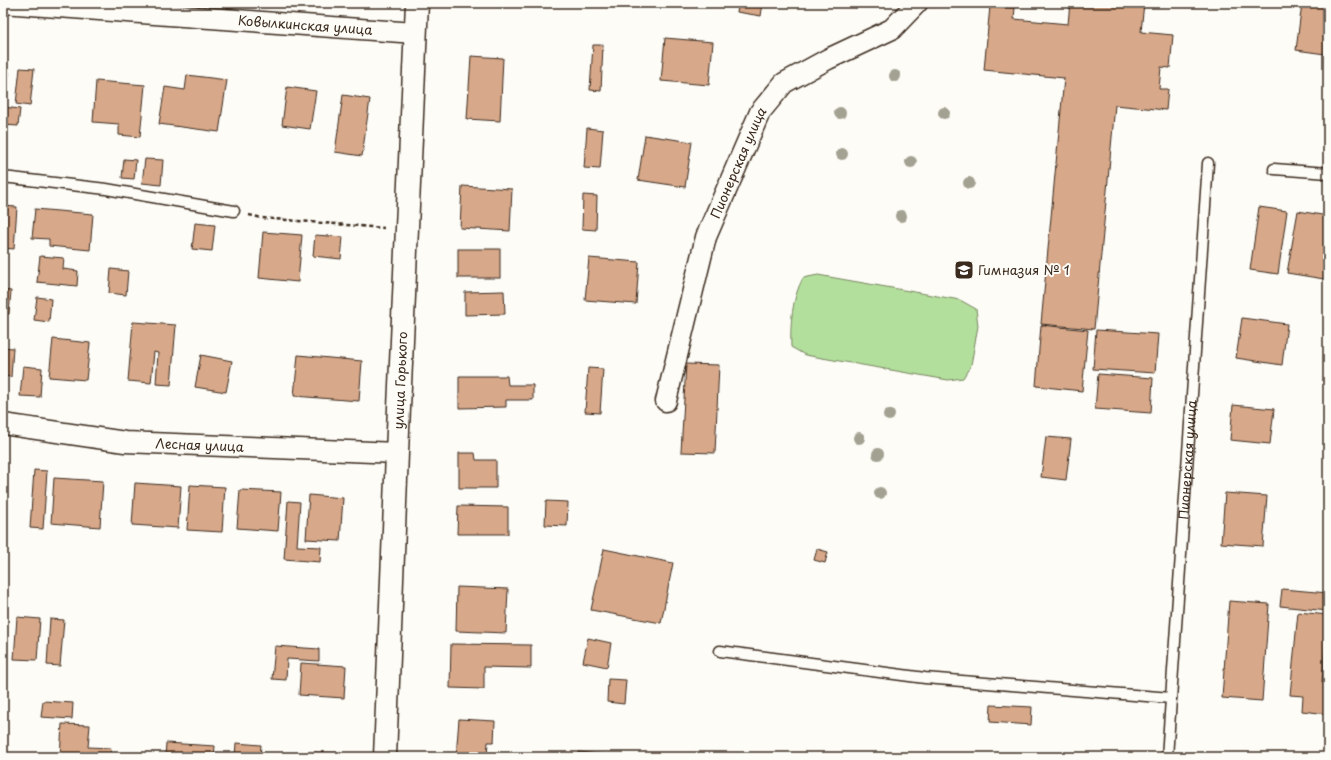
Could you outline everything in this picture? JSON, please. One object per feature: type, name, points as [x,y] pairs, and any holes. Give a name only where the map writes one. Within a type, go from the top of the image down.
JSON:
[{"type":"main road","name":"улица Горького","points":[[385,757],[396,453],[417,3]]},
{"type":"street","name":"Ковылкинская улица","points":[[3,3],[415,33]]},
{"type":"street","name":"Пионерская улица","points":[[666,401],[706,237],[760,112],[784,83],[828,59],[892,28],[918,3]]},
{"type":"street","name":"Лесная улица","points":[[3,424],[125,442],[396,453]]},
{"type":"lane","name":"Пионерская улица","points":[[1167,757],[1208,163]]},
{"type":"lane","points":[[1274,169],[1328,173]]},
{"type":"lane","points":[[3,177],[106,189],[234,211]]},
{"type":"lane","points":[[720,651],[925,678],[1171,698]]},
{"type":"path","points":[[234,211],[262,218],[406,230]]},
{"type":"green space","points":[[818,275],[960,300],[976,309],[978,326],[971,365],[963,378],[948,380],[805,355],[791,347],[792,311],[799,286],[803,278]]},
{"type":"building","points":[[739,3],[763,3],[761,16],[737,12]]},
{"type":"building","points":[[1070,3],[1144,3],[1141,32],[1173,35],[1170,68],[1161,67],[1159,89],[1168,89],[1166,110],[1115,105],[1094,329],[1041,324],[1064,78],[984,70],[990,6],[1015,8],[1014,19],[1068,24]]},
{"type":"building","points":[[1302,3],[1328,3],[1328,30],[1325,54],[1296,50]]},
{"type":"building","points":[[665,38],[713,42],[709,85],[661,81]]},
{"type":"building","points":[[593,45],[603,45],[601,91],[590,90]]},
{"type":"building","points":[[471,56],[503,58],[500,121],[467,119]]},
{"type":"building","points":[[20,68],[34,69],[30,106],[16,104]]},
{"type":"building","points":[[3,72],[9,72],[6,107],[3,107]]},
{"type":"building","points":[[187,75],[227,80],[219,132],[159,124],[165,87],[185,90]]},
{"type":"building","points":[[96,81],[145,85],[140,137],[119,135],[119,124],[93,122]]},
{"type":"building","points":[[287,87],[316,91],[310,129],[282,125]]},
{"type":"building","points":[[343,95],[370,99],[362,156],[335,152]]},
{"type":"building","points":[[3,107],[20,109],[18,126],[3,125]]},
{"type":"building","points":[[587,128],[603,130],[600,169],[584,168]]},
{"type":"building","points":[[645,135],[692,142],[685,187],[638,180]]},
{"type":"building","points":[[124,159],[136,160],[134,179],[122,178]]},
{"type":"building","points":[[145,159],[163,160],[161,185],[142,183]]},
{"type":"building","points":[[462,186],[512,189],[510,231],[460,228]]},
{"type":"building","points":[[583,195],[597,196],[596,230],[582,229]]},
{"type":"building","points":[[3,206],[17,207],[14,249],[3,248]]},
{"type":"building","points":[[1259,207],[1287,211],[1278,274],[1250,270]]},
{"type":"building","points":[[35,209],[93,214],[90,250],[49,246],[49,239],[32,238]]},
{"type":"building","points":[[1298,211],[1328,216],[1328,265],[1326,265],[1324,279],[1287,273]]},
{"type":"building","points":[[195,223],[215,225],[212,251],[192,249]]},
{"type":"building","points":[[263,232],[302,235],[298,282],[259,278]]},
{"type":"building","points":[[315,235],[343,237],[341,259],[313,256]]},
{"type":"building","points":[[458,249],[500,249],[500,278],[458,278]]},
{"type":"building","points":[[40,256],[64,258],[63,269],[78,271],[77,286],[37,282]]},
{"type":"building","points":[[589,258],[639,262],[636,304],[585,300]]},
{"type":"building","points":[[111,269],[128,271],[126,295],[109,293]]},
{"type":"building","points":[[3,290],[11,291],[9,314],[3,314]]},
{"type":"building","points":[[504,291],[505,314],[465,315],[465,292]]},
{"type":"building","points":[[37,297],[51,299],[49,322],[34,320]]},
{"type":"building","points":[[1242,318],[1287,324],[1282,365],[1236,358]]},
{"type":"building","points":[[133,322],[176,325],[171,385],[156,384],[158,353],[154,352],[151,383],[128,381]]},
{"type":"building","points":[[1041,325],[1088,330],[1082,391],[1036,386]]},
{"type":"building","points":[[1096,330],[1158,334],[1155,373],[1093,369]]},
{"type":"building","points":[[53,339],[90,343],[86,380],[49,377]]},
{"type":"building","points":[[3,347],[13,348],[11,377],[3,376]]},
{"type":"building","points":[[201,355],[232,361],[226,392],[195,387]]},
{"type":"building","points":[[298,355],[362,361],[359,401],[294,396]]},
{"type":"building","points":[[686,364],[719,365],[715,453],[681,452]]},
{"type":"building","points":[[23,366],[42,368],[40,397],[20,396]]},
{"type":"building","points":[[588,368],[603,369],[600,413],[585,412]]},
{"type":"building","points":[[1098,374],[1153,378],[1151,413],[1095,409]]},
{"type":"building","points":[[459,376],[507,376],[508,385],[533,385],[533,400],[506,400],[506,407],[459,408]]},
{"type":"building","points":[[1233,405],[1274,409],[1270,444],[1230,440]]},
{"type":"building","points":[[1046,437],[1071,439],[1066,480],[1041,477]]},
{"type":"building","points":[[459,453],[475,453],[476,460],[496,460],[496,488],[459,488]]},
{"type":"building","points":[[34,470],[47,471],[43,529],[30,528]]},
{"type":"building","points":[[54,478],[103,481],[100,527],[51,523]]},
{"type":"building","points":[[135,483],[181,486],[178,528],[132,525]]},
{"type":"building","points":[[190,485],[225,487],[222,532],[187,530]]},
{"type":"building","points":[[240,490],[281,492],[278,531],[237,528]]},
{"type":"building","points":[[1225,493],[1267,496],[1263,546],[1221,543]]},
{"type":"building","points":[[309,495],[343,498],[340,541],[306,539]]},
{"type":"building","points":[[288,501],[300,502],[297,546],[321,547],[320,562],[284,559]]},
{"type":"building","points":[[546,501],[568,502],[567,526],[545,525]]},
{"type":"building","points":[[458,506],[508,507],[508,534],[457,534]]},
{"type":"building","points":[[604,549],[673,563],[661,623],[591,610]]},
{"type":"building","points":[[817,549],[828,552],[825,563],[814,560]]},
{"type":"building","points":[[457,587],[508,589],[506,633],[456,631]]},
{"type":"building","points":[[1282,589],[1328,593],[1328,611],[1280,606]]},
{"type":"building","points":[[1229,601],[1269,604],[1262,701],[1222,698]]},
{"type":"building","points":[[1298,612],[1328,615],[1322,682],[1328,683],[1328,714],[1302,711],[1303,696],[1290,695]]},
{"type":"building","points":[[17,617],[40,619],[37,660],[14,659]]},
{"type":"building","points":[[50,619],[64,620],[60,666],[47,665]]},
{"type":"building","points":[[588,638],[611,643],[607,667],[583,662]]},
{"type":"building","points":[[451,644],[531,645],[531,668],[484,667],[484,689],[450,688]]},
{"type":"building","points":[[275,646],[319,649],[319,661],[287,659],[286,680],[272,679]]},
{"type":"building","points":[[301,663],[346,666],[344,698],[299,695]]},
{"type":"building","points":[[608,679],[626,680],[624,704],[607,702]]},
{"type":"building","points":[[43,701],[73,703],[72,719],[41,717]]},
{"type":"building","points":[[991,705],[1032,707],[1031,725],[990,722]]},
{"type":"building","points":[[459,719],[495,721],[494,742],[488,742],[487,757],[456,757]]},
{"type":"building","points":[[62,724],[90,725],[88,747],[111,748],[110,757],[60,757]]},
{"type":"building","points":[[166,743],[215,746],[214,757],[165,757]]},
{"type":"building","points":[[236,743],[261,745],[260,757],[235,757]]},
{"type":"building","points":[[309,752],[338,753],[338,757],[309,757]]},
{"type":"building","points":[[579,752],[620,756],[620,757],[579,757]]},
{"type":"place","name":"Гимназия № 1","points":[[964,270]]}]
